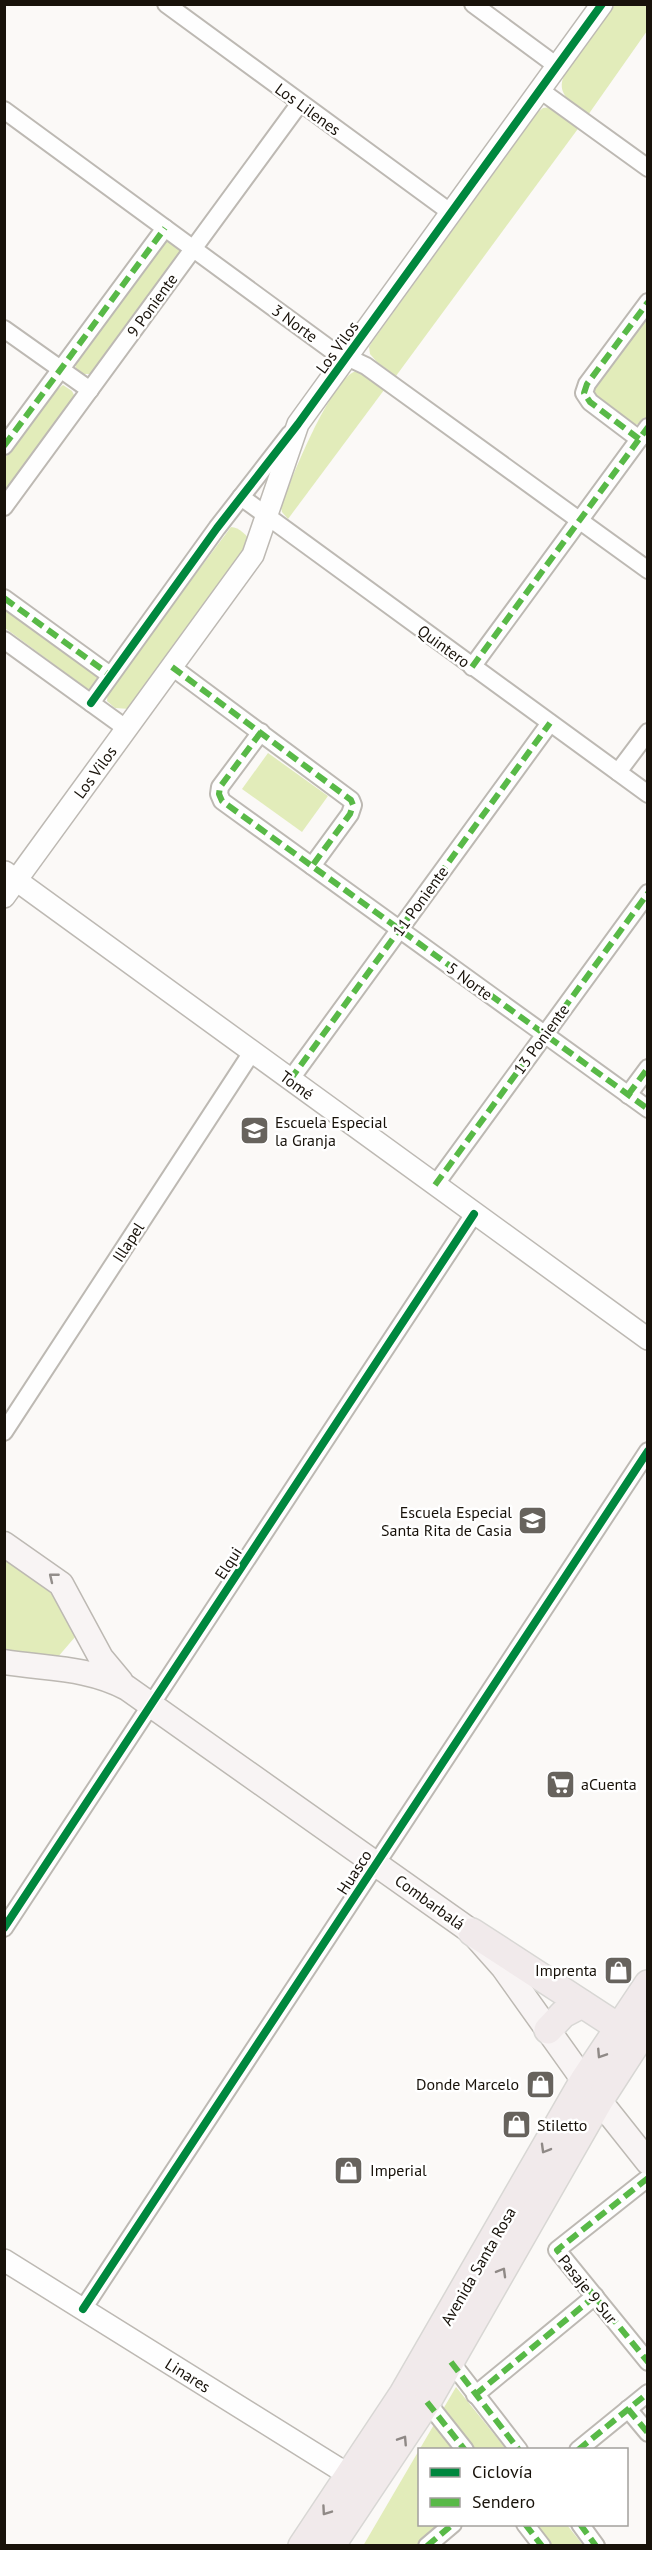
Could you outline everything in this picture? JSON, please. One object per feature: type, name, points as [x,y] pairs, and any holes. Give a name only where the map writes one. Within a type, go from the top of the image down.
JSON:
[{"type":"main road","name":"Combarbalá","points":[[4,1544],[61,1584],[101,1658],[127,1688]]},
{"type":"main road","points":[[58,1668],[76,1653],[84,1635],[85,1626]]},
{"type":"main road","name":"Combarbalá","points":[[4,1662],[91,1673],[127,1688],[472,1932],[503,1967],[591,2090],[648,2162]]},
{"type":"main road","points":[[472,1932],[618,2027]]},
{"type":"main road","name":"Avenida Santa Rosa","points":[[302,2546],[361,2483],[427,2402],[451,2362],[591,2090],[618,2027],[648,1984]]},
{"type":"main road","points":[[548,2030],[563,2014],[582,2004]]},
{"type":"main road","name":"Avenida Santa Rosa","points":[[332,2546],[361,2483],[431,2347],[591,2090],[639,2049],[648,2025]]},
{"type":"street","points":[[473,4],[557,66]]},
{"type":"street","name":"Los Vilos","points":[[91,703],[241,497],[347,357],[602,4]]},
{"type":"street","name":"Los Lilenes","points":[[178,8],[300,103],[450,212]]},
{"type":"street","points":[[540,90],[648,168]]},
{"type":"street","name":"9 Poniente","points":[[4,507],[300,103]]},
{"type":"street","name":"3 Norte","points":[[4,110],[330,349],[366,366],[648,570]]},
{"type":"street","points":[[4,446],[165,228]]},
{"type":"street","points":[[472,666],[643,433],[590,402],[584,393],[587,384],[648,302]]},
{"type":"street","points":[[4,329],[90,390]]},
{"type":"street","name":"Los Vilos","points":[[8,883],[127,729],[253,555],[268,517],[298,424]]},
{"type":"street","name":"Quintero","points":[[241,497],[648,794]]},
{"type":"street","points":[[4,598],[110,675]]},
{"type":"street","points":[[4,640],[127,729]]},
{"type":"street","points":[[172,667],[351,800],[353,805],[350,814],[312,866]]},
{"type":"street","name":"11 Poniente","points":[[290,1080],[550,723]]},
{"type":"street","name":"5 Norte","points":[[261,732],[220,787],[220,798],[648,1109]]},
{"type":"street","points":[[618,772],[648,732]]},
{"type":"street","name":"Tomé","points":[[8,883],[252,1052],[648,1339]]},
{"type":"street","name":"13 Poniente","points":[[435,1185],[648,893]]},
{"type":"street","name":"Illapel","points":[[4,1432],[252,1052]]},
{"type":"street","points":[[628,1095],[648,1068]]},
{"type":"street","name":"Elqui","points":[[4,1928],[474,1214]]},
{"type":"street","name":"Huasco","points":[[83,2309],[648,1451]]},
{"type":"street","name":"Pasaje 9 Sur","points":[[648,2178],[557,2250],[648,2362]]},
{"type":"street","name":"Linares","points":[[4,2260],[361,2483]]},
{"type":"street","points":[[476,2395],[595,2296]]},
{"type":"street","points":[[451,2362],[517,2448]]},
{"type":"street","points":[[580,2448],[648,2393]]},
{"type":"street","points":[[427,2402],[463,2448]]},
{"type":"street","points":[[628,2409],[648,2433]]},
{"type":"street","points":[[427,2546],[451,2526]]},
{"type":"street","points":[[527,2526],[542,2546]]},
{"type":"street","points":[[582,2526],[597,2546]]},
{"type":"green space","points":[[615,5],[647,5],[647,31],[588,115],[563,93],[562,81]]},
{"type":"green space","points":[[551,107],[580,126],[396,376],[377,362],[370,354],[369,347],[538,112],[543,108]]},
{"type":"green space","points":[[168,237],[179,242],[183,253],[92,374],[82,374],[76,371],[75,359]]},
{"type":"green space","points":[[647,313],[647,416],[642,423],[630,426],[592,397],[590,390]]},
{"type":"green space","points":[[356,371],[387,386],[288,519],[281,507],[312,432],[335,392],[346,378]]},
{"type":"green space","points":[[63,385],[72,391],[76,399],[5,501],[5,458],[49,397]]},
{"type":"green space","points":[[231,527],[243,532],[251,543],[130,709],[115,708],[107,701],[108,691]]},
{"type":"green space","points":[[4,604],[101,678],[91,690],[5,628]]},
{"type":"green space","points":[[268,753],[328,796],[302,832],[242,789]]},
{"type":"green space","points":[[4,1557],[49,1587],[75,1637],[57,1658],[5,1655]]},
{"type":"green space","points":[[456,2387],[505,2448],[420,2448]]},
{"type":"green space","points":[[418,2452],[418,2526],[458,2526],[433,2545],[363,2546]]},
{"type":"green space","points":[[533,2526],[568,2526],[583,2545],[549,2545]]},
{"type":"marked path","points":[[4,446],[165,228]]},
{"type":"marked path","points":[[639,439],[590,402],[584,393],[587,384],[648,302]]},
{"type":"marked path","points":[[472,667],[648,427]]},
{"type":"marked path","points":[[4,598],[110,675]]},
{"type":"marked path","points":[[172,667],[351,800],[353,805],[350,814],[312,866]]},
{"type":"marked path","points":[[290,1080],[550,723]]},
{"type":"marked path","points":[[261,732],[220,787],[219,794],[222,801],[648,1109]]},
{"type":"marked path","points":[[435,1185],[648,893]]},
{"type":"marked path","points":[[628,1095],[648,1068]]},
{"type":"marked path","points":[[648,2178],[557,2250],[648,2362]]},
{"type":"marked path","points":[[475,2395],[595,2296]]},
{"type":"marked path","points":[[451,2362],[517,2448]]},
{"type":"marked path","points":[[580,2448],[648,2393]]},
{"type":"marked path","points":[[427,2402],[463,2448]]},
{"type":"marked path","points":[[628,2409],[648,2433]]},
{"type":"marked path","points":[[427,2546],[451,2526]]},
{"type":"marked path","points":[[527,2526],[542,2546]]},
{"type":"marked path","points":[[581,2526],[596,2546]]},
{"type":"cycle path","points":[[91,703],[217,528],[298,424],[602,4]]},
{"type":"cycle path","points":[[4,1928],[474,1214]]},
{"type":"cycle path","points":[[83,2309],[648,1451]]},
{"type":"place","name":"Escuela Especial la Granja","points":[[254,1131]]},
{"type":"place","name":"Escuela Especial Santa Rita de Casia","points":[[533,1521]]},
{"type":"place","name":"aCuenta","points":[[560,1784]]},
{"type":"place","name":"Imprenta","points":[[618,1970]]},
{"type":"place","name":"Donde Marcelo","points":[[540,2084]]},
{"type":"place","name":"Stiletto","points":[[516,2125]]},
{"type":"place","name":"Imperial","points":[[349,2170]]}]
